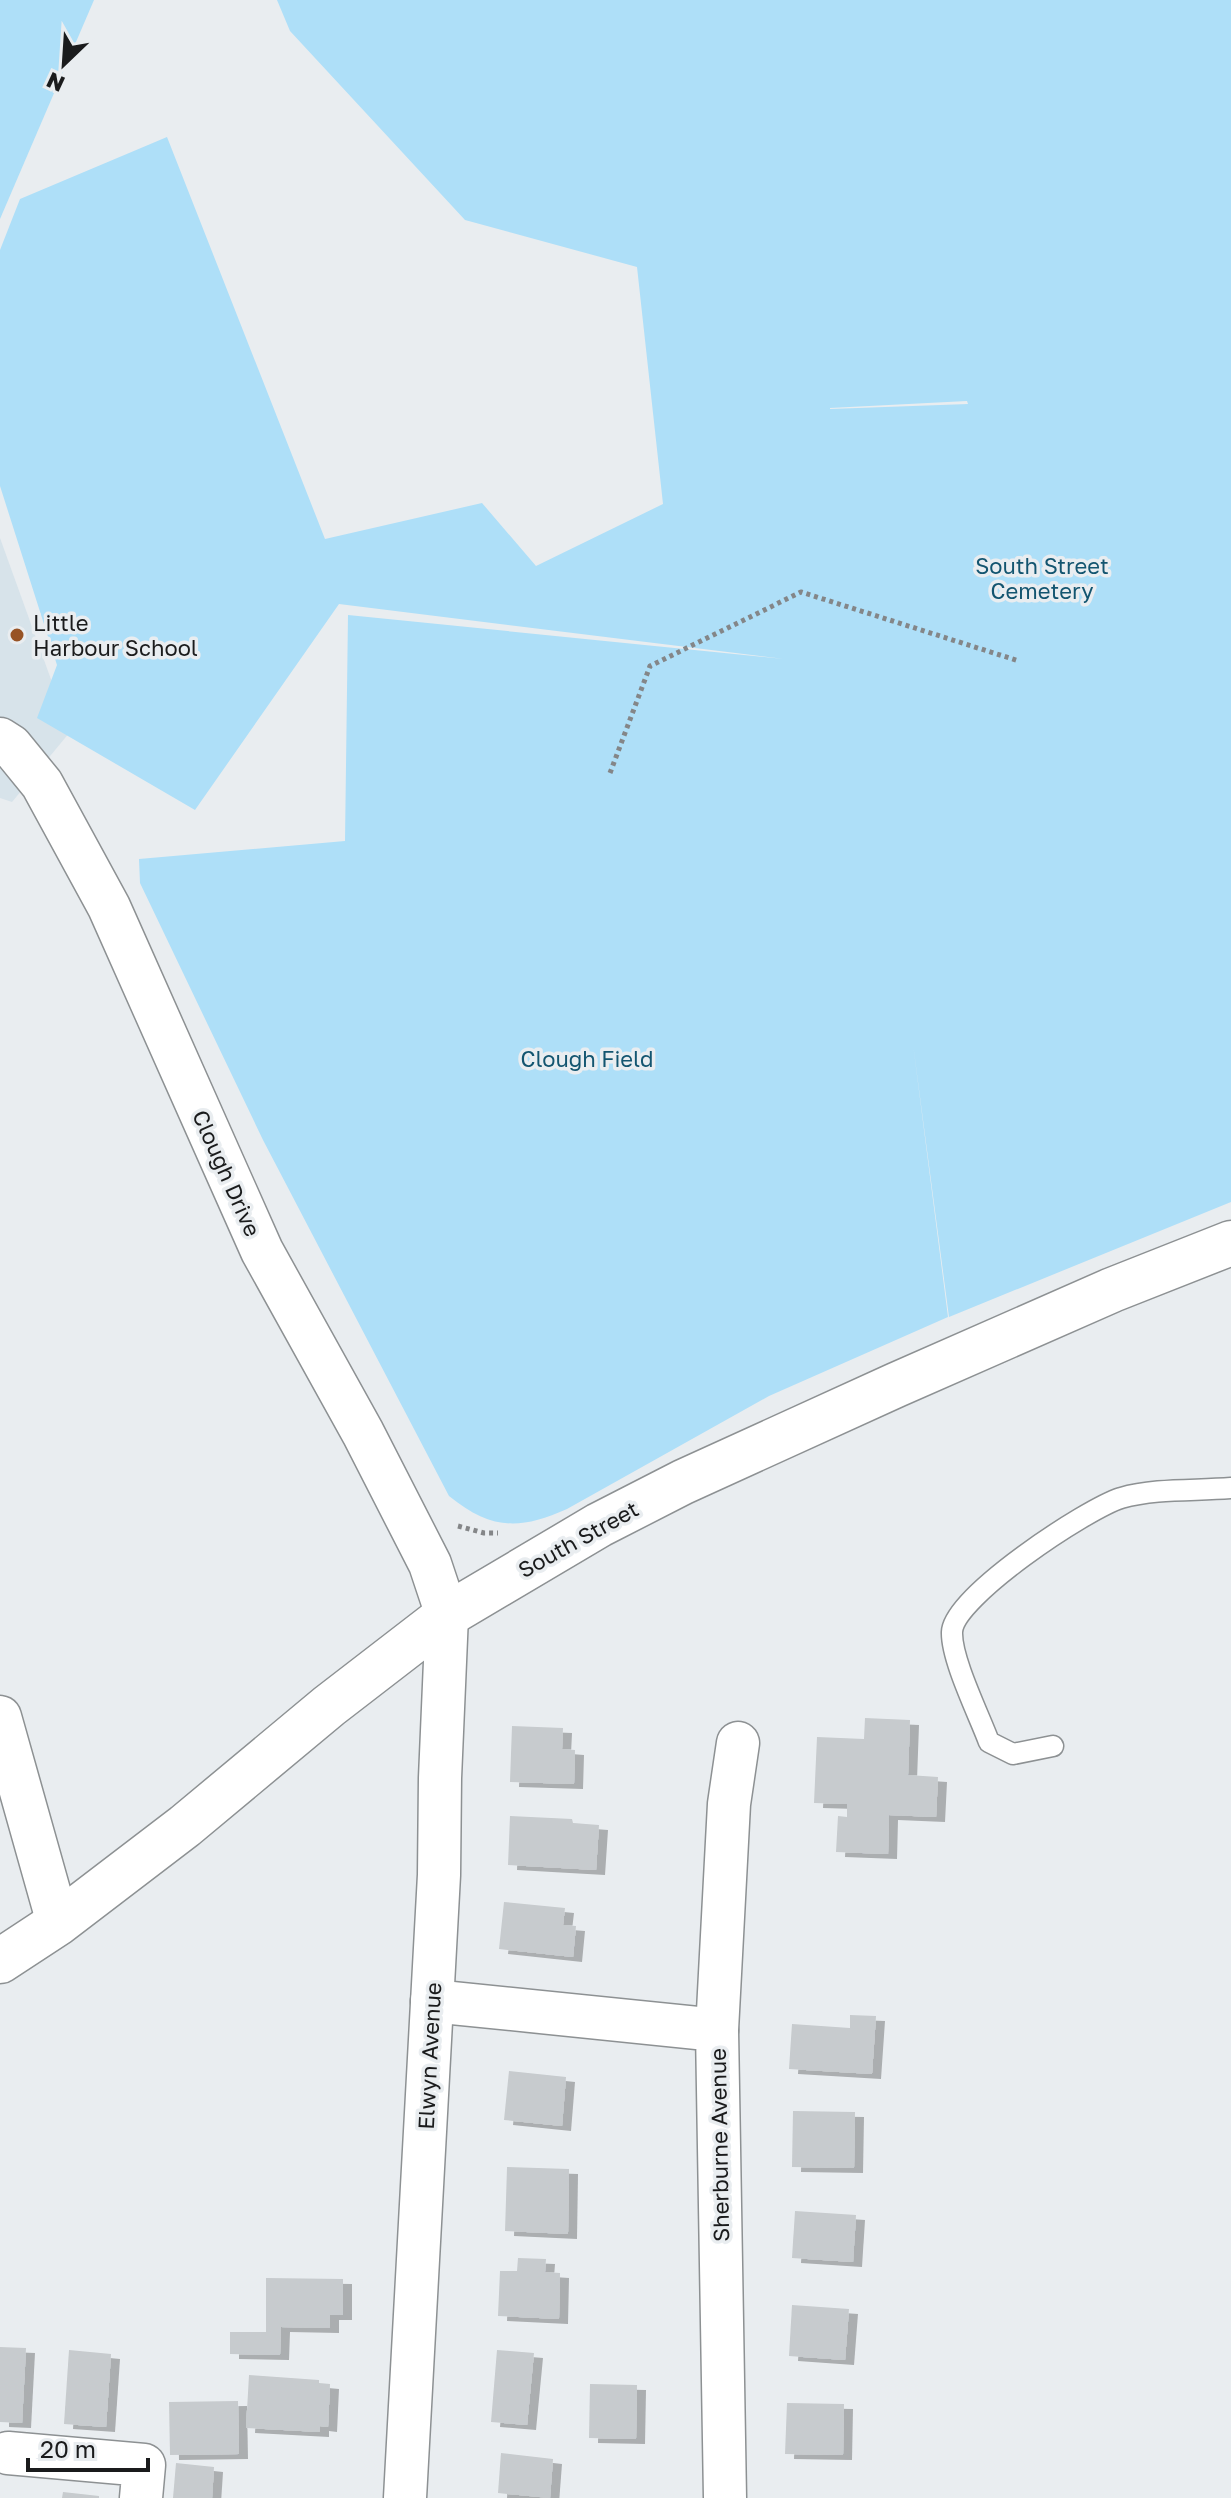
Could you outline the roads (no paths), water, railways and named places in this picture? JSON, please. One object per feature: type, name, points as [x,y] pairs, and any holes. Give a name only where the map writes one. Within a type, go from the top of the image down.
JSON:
[{"type":"street","name":"Clough Drive","points":[[0,739],[11,746],[42,784],[109,907],[262,1251],[363,1433],[430,1564],[447,1615]]},
{"type":"street","name":"South Street","points":[[0,1961],[58,1923],[185,1826],[329,1706],[447,1615],[599,1525],[683,1482],[925,1372],[1112,1290],[1231,1243]]},
{"type":"street","name":"Elwyn Avenue","points":[[405,2498],[439,1875],[447,1615]]},
{"type":"street","points":[[0,1717],[58,1923]]},
{"type":"street","points":[[717,2030],[729,1804],[738,1743]]},
{"type":"street","name":"Sherburne Avenue","points":[[432,2001],[717,2030],[725,2498]]},
{"type":"street","points":[[8,2453],[144,2465],[141,2498]]},
{"type":"lane","points":[[1053,1746],[1013,1754],[989,1742],[952,1646],[952,1629],[956,1618],[968,1603],[1008,1569],[1092,1510],[1141,1494],[1231,1488]]},
{"type":"place","name":"Little Harbour School","points":[[17,635]]},
{"type":"park label","name":"South Street Cemetery","points":[[1042,578]]},
{"type":"park label","name":"Clough Field","points":[[587,1058]]}]
